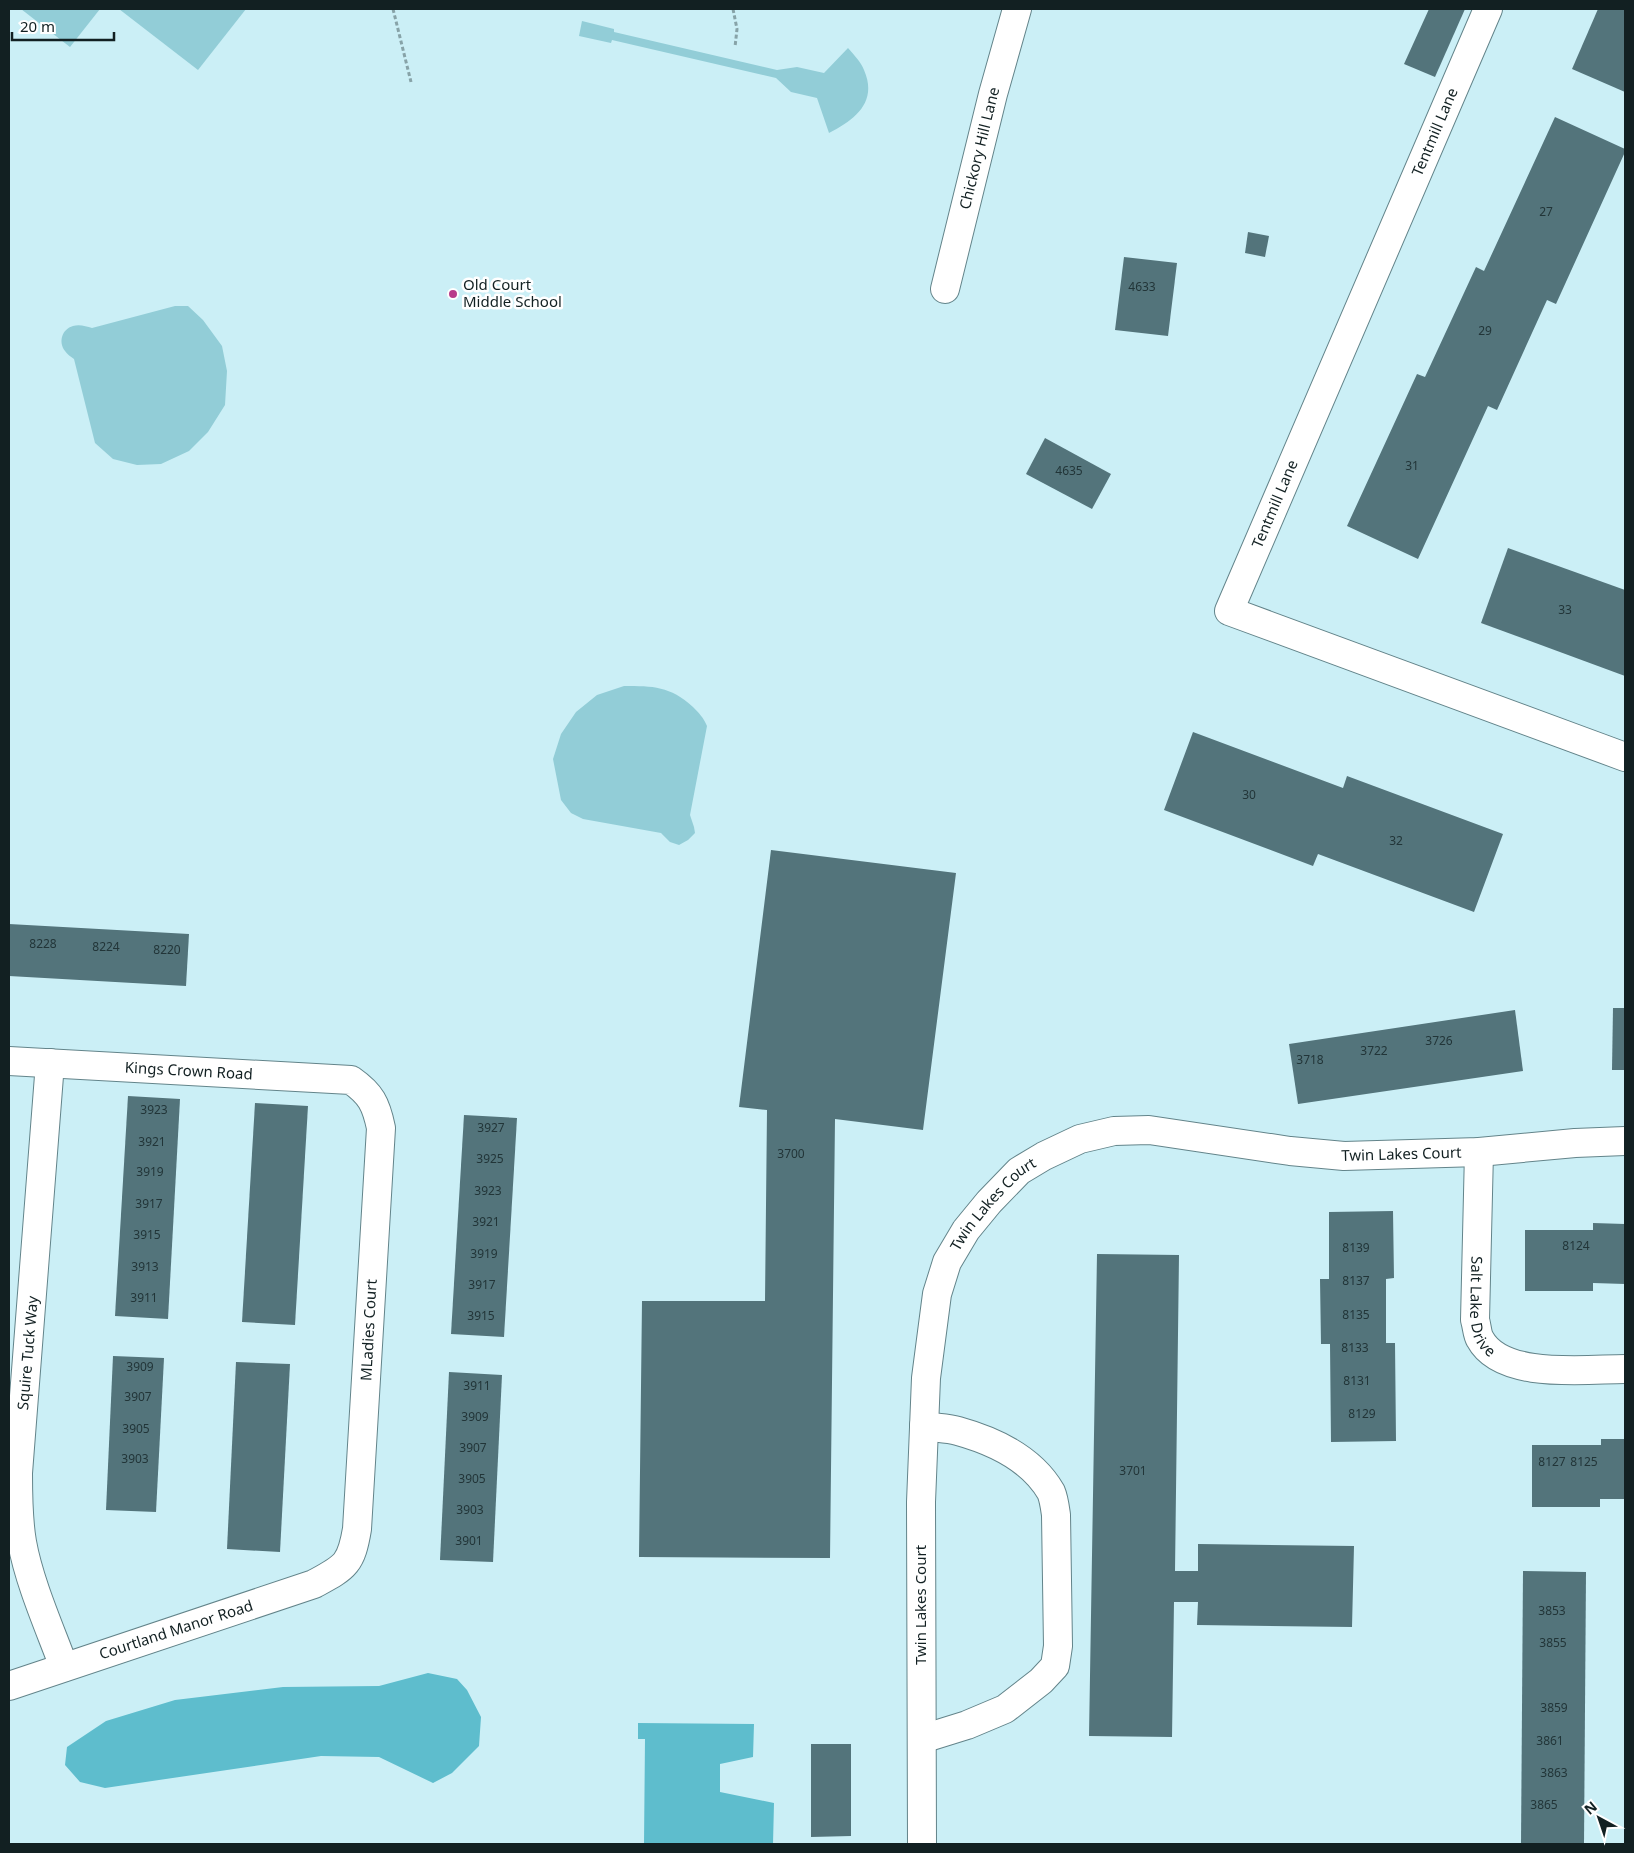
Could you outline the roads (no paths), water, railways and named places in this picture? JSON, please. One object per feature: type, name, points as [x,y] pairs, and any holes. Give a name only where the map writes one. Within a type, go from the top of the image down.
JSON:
[{"type":"street","name":"Chickory Hill Lane","points":[[945,288],[993,94],[1017,9]]},
{"type":"street","name":"Tentmill Lane","points":[[1488,9],[1229,610],[1625,757]]},
{"type":"street","name":"Kings Crown Road","points":[[9,1060],[351,1080],[366,1090]]},
{"type":"street","name":"Squire Tuck Way","points":[[50,1063],[18,1473],[18,1507],[22,1544],[36,1593],[64,1667]]},
{"type":"street","name":"MLadies Court","points":[[341,1569],[353,1551],[357,1529],[381,1128],[377,1110],[366,1090]]},
{"type":"street","name":"Twin Lakes Court","points":[[922,1844],[920,1502],[926,1378],[937,1294],[947,1262],[966,1230],[989,1202],[1019,1171],[1044,1156],[1080,1139],[1114,1131],[1149,1130],[1290,1151],[1344,1156],[1479,1152],[1575,1143],[1625,1141]]},
{"type":"street","name":"Salt Lake Drive","points":[[1479,1152],[1475,1320],[1480,1338],[1493,1354],[1508,1362],[1544,1370],[1625,1369]]},
{"type":"street","points":[[922,1739],[967,1725],[1004,1709],[1035,1686],[1055,1666],[1058,1646],[1056,1515],[1052,1494],[1041,1478],[1020,1458],[992,1442],[957,1430],[924,1426]]},
{"type":"street","name":"Courtland Manor Road","points":[[9,1686],[314,1584],[341,1569]]},
{"type":"place","name":"Old Court Middle School","points":[[453,294]]}]
